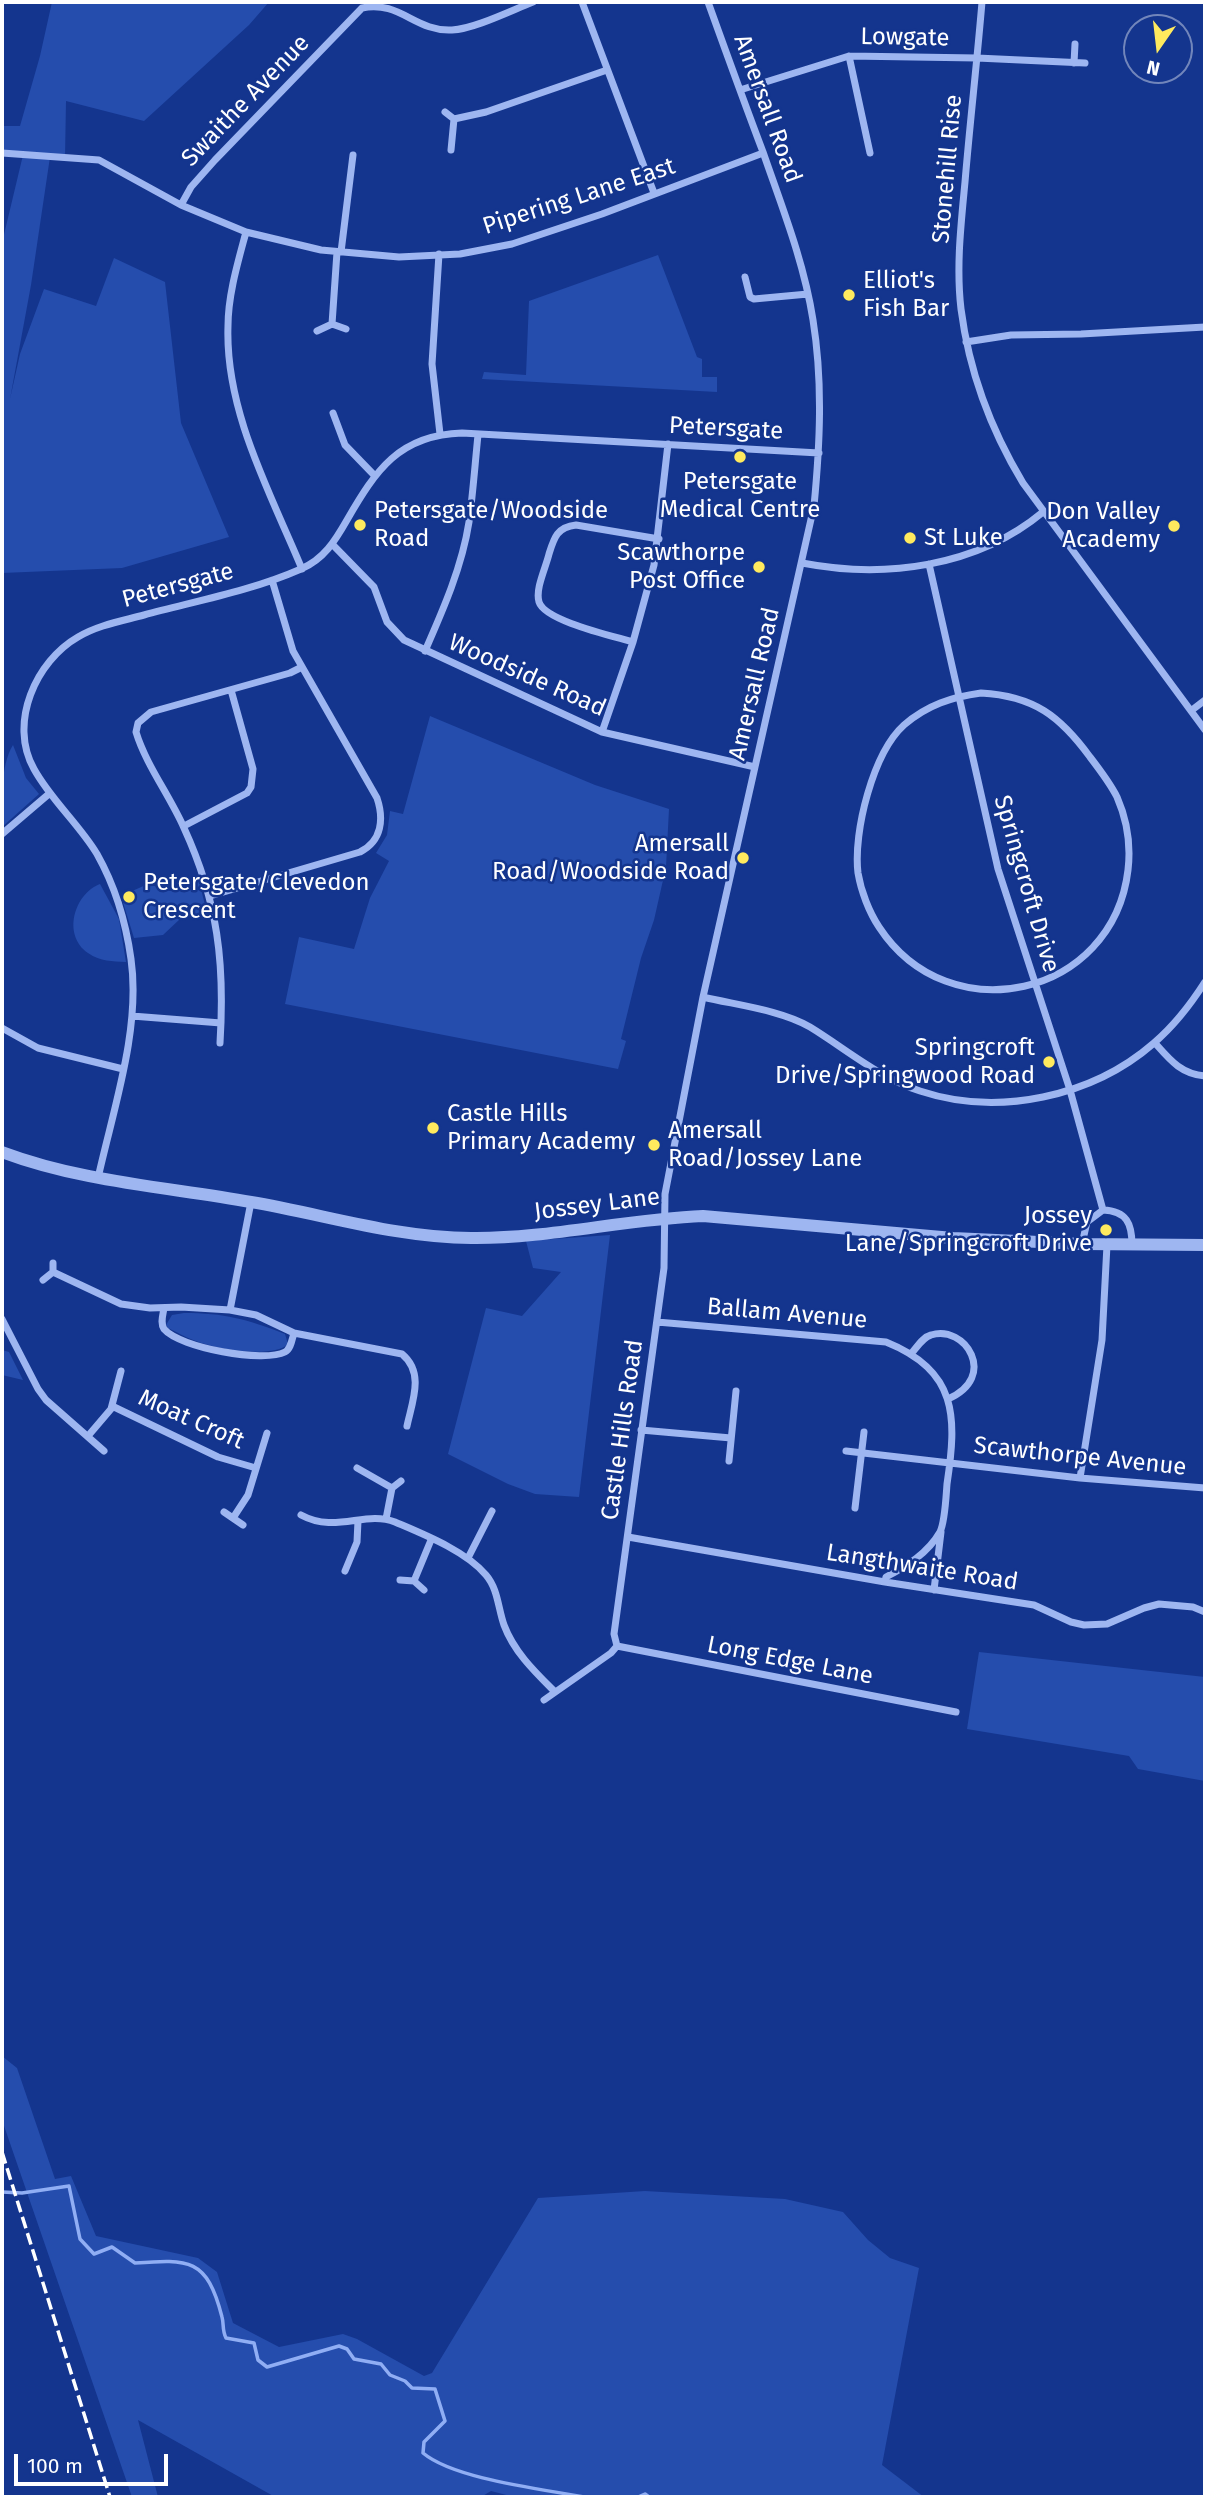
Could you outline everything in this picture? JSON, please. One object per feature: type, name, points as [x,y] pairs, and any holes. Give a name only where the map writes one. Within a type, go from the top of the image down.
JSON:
[{"type":"street","name":"Swaithe Avenue","points":[[181,205],[191,187],[215,160],[362,8],[373,3],[386,2],[400,8],[417,21],[451,30],[467,27],[533,2]]},
{"type":"street","points":[[582,2],[654,193]]},
{"type":"street","name":"Amersall Road","points":[[663,1217],[665,1194],[703,996],[802,563],[814,506],[820,453],[820,389],[814,321],[801,261],[708,2]]},
{"type":"street","name":"Stonehill Rise","points":[[982,2],[960,240],[961,307],[980,393],[1006,454],[1043,512],[1205,730]]},
{"type":"street","points":[[1074,63],[1075,44]]},
{"type":"street","points":[[849,56],[870,153]]},
{"type":"street","name":"Lowgate","points":[[740,90],[849,56],[977,58],[1085,64]]},
{"type":"street","points":[[454,120],[486,112],[607,70]]},
{"type":"street","points":[[445,112],[454,120]]},
{"type":"street","points":[[451,150],[454,120]]},
{"type":"street","name":"Pipering Lane East","points":[[2,153],[99,160],[181,205],[246,232],[287,243],[339,252],[399,257],[460,254],[512,244],[602,214],[763,153]]},
{"type":"street","points":[[332,324],[353,155]]},
{"type":"street","points":[[246,232],[238,262],[228,325],[235,402],[302,569]]},
{"type":"street","points":[[439,254],[432,364],[440,434]]},
{"type":"street","points":[[745,277],[750,297],[754,299],[808,294]]},
{"type":"street","points":[[317,331],[332,324],[346,329]]},
{"type":"street","points":[[967,342],[1011,335],[1205,327]]},
{"type":"street","points":[[333,413],[345,445],[374,475]]},
{"type":"street","name":"Petersgate","points":[[99,1178],[132,1016],[132,965],[127,930],[119,905],[97,856],[33,768],[27,753],[25,732],[30,695],[45,664],[66,645],[96,628],[272,580],[312,564],[333,545],[374,475],[388,460],[423,439],[440,434],[820,453]]},
{"type":"street","points":[[425,651],[439,620],[463,547],[478,435]]},
{"type":"street","points":[[602,732],[633,642],[654,565],[668,444]]},
{"type":"street","points":[[802,563],[833,569],[866,569],[949,560],[1012,534],[1043,512]]},
{"type":"street","points":[[633,642],[552,617],[541,606],[539,593],[553,540],[561,529],[567,526],[659,539]]},
{"type":"street","name":"Woodside Road","points":[[333,545],[374,587],[387,622],[394,632],[425,651],[602,732],[755,767]]},
{"type":"street","name":"Springcroft Drive","points":[[929,564],[998,869],[1070,1090],[1103,1210]]},
{"type":"street","points":[[210,896],[360,852],[369,848],[380,826],[381,811],[377,798],[293,651],[272,580]]},
{"type":"street","points":[[220,1043],[223,978],[210,896],[184,826],[136,732],[138,723],[151,712],[290,673],[302,667]]},
{"type":"street","points":[[184,826],[247,793],[251,787],[253,769],[231,690]]},
{"type":"street","points":[[1000,694],[1021,699],[1051,714],[1074,737],[1105,777],[1116,795],[1125,821],[1129,860],[1126,882],[1116,913],[1105,932],[1086,954],[1063,971],[1035,983],[1005,990],[952,984],[922,970],[906,958],[880,929],[871,913],[859,876],[859,839],[873,774],[879,759],[904,726],[936,704],[959,696],[1000,694]]},
{"type":"street","points":[[1192,710],[1205,700]]},
{"type":"street","points":[[2,834],[50,793]]},
{"type":"street","points":[[703,996],[791,1018],[878,1072],[920,1091],[975,1101],[1000,1102],[1070,1090],[1105,1075],[1155,1043],[1178,1020],[1205,982]]},
{"type":"street","points":[[132,1016],[221,1023]]},
{"type":"street","points":[[2,1028],[38,1048],[123,1069]]},
{"type":"street","points":[[1155,1043],[1187,1074],[1205,1076]]},
{"type":"street","name":"Jossey Lane","points":[[2,1152],[99,1178],[251,1202],[364,1224],[470,1238],[540,1233],[663,1217],[703,1216],[953,1238],[1107,1245],[1205,1245]]},
{"type":"street","points":[[230,1310],[251,1202]]},
{"type":"street","points":[[1082,1244],[1087,1222],[1103,1210],[1122,1214],[1128,1219],[1132,1226],[1132,1245]]},
{"type":"street","name":"Castle Hills Road","points":[[617,1646],[614,1634],[664,1268],[663,1217]]},
{"type":"street","points":[[1080,1478],[1102,1340],[1107,1245]]},
{"type":"street","points":[[52,1263],[53,1272]]},
{"type":"street","points":[[43,1280],[53,1272]]},
{"type":"street","points":[[53,1272],[121,1304],[230,1310],[256,1315],[294,1333],[394,1351],[409,1360],[415,1373],[416,1384],[407,1426]]},
{"type":"street","points":[[164,1308],[164,1329],[206,1349],[249,1354],[284,1352],[290,1347],[294,1333]]},
{"type":"street","points":[[2,1319],[46,1400],[104,1451]]},
{"type":"street","name":"Ballam Avenue","points":[[657,1322],[886,1342],[911,1354],[932,1373],[948,1399],[953,1417],[951,1463],[934,1590]]},
{"type":"street","points":[[911,1354],[926,1337],[941,1333],[958,1339],[968,1349],[974,1364],[973,1378],[966,1390],[948,1399]]},
{"type":"street","name":"Moat Croft","points":[[88,1436],[112,1406],[121,1371]]},
{"type":"street","points":[[729,1461],[736,1391]]},
{"type":"street","name":"Moat Croft","points":[[112,1406],[218,1457],[256,1468]]},
{"type":"street","points":[[641,1430],[731,1438]]},
{"type":"street","points":[[855,1508],[864,1432]]},
{"type":"street","points":[[233,1518],[248,1495],[267,1433]]},
{"type":"street","name":"Scawthorpe Avenue","points":[[846,1451],[1080,1478],[1205,1488]]},
{"type":"street","points":[[357,1468],[392,1488]]},
{"type":"street","points":[[387,1519],[392,1488],[401,1481]]},
{"type":"street","points":[[468,1558],[492,1511]]},
{"type":"street","points":[[225,1512],[243,1525]]},
{"type":"street","points":[[301,1515],[323,1524],[387,1519],[468,1558],[488,1577],[494,1588],[504,1624],[518,1651],[533,1671],[555,1692]]},
{"type":"street","points":[[345,1571],[357,1542],[358,1521]]},
{"type":"street","points":[[885,1582],[887,1577],[912,1563],[941,1531]]},
{"type":"street","name":"Langthwaite Road","points":[[628,1537],[1034,1605],[1084,1625],[1108,1624],[1159,1604],[1193,1607],[1205,1612]]},
{"type":"street","points":[[414,1581],[431,1540]]},
{"type":"street","points":[[400,1580],[414,1581],[424,1590]]},
{"type":"street","points":[[544,1700],[617,1646]]},
{"type":"street","name":"Long Edge Lane","points":[[617,1646],[956,1712]]},
{"type":"shaded area","points":[[52,2],[269,2],[249,25],[144,121],[66,101],[65,158],[50,157],[31,285],[10,399],[20,354],[44,289],[96,306],[114,258],[165,282],[181,423],[229,537],[122,568],[2,573],[2,243],[23,155],[2,153],[2,126],[20,126]]},
{"type":"shaded area","points":[[658,255],[697,357],[702,359],[702,377],[717,377],[717,392],[482,379],[484,372],[526,375],[529,301]]},
{"type":"shaded area","points":[[430,716],[595,785],[669,809],[666,867],[621,1039],[626,1041],[618,1069],[285,1004],[299,937],[354,949],[370,898],[389,861],[376,853],[387,835],[390,811],[403,814]]},
{"type":"shaded area","points":[[13,745],[26,778],[39,794],[2,827],[4,774]]},
{"type":"shaded area","points":[[199,881],[207,913],[180,919],[163,935],[134,938],[121,896],[148,884],[170,891]]},
{"type":"shaded area","points":[[100,884],[119,919],[126,962],[93,956],[80,945],[75,936],[78,905],[91,889]]},
{"type":"shaded area","points":[[610,1235],[579,1497],[535,1494],[508,1484],[448,1454],[486,1308],[522,1316],[561,1272],[533,1268],[526,1241]]},
{"type":"shaded area","points":[[211,1314],[247,1321],[285,1334],[288,1344],[272,1351],[260,1352],[200,1343],[166,1325],[172,1315]]},
{"type":"shaded area","points":[[2,1350],[9,1352],[23,1380],[2,1375]]},
{"type":"shaded area","points":[[979,1652],[1205,1677],[1205,1781],[1138,1769],[1129,1756],[967,1729]]},
{"type":"shaded area","points":[[2,2056],[17,2068],[55,2179],[71,2176],[96,2236],[198,2258],[217,2272],[233,2323],[279,2347],[343,2334],[424,2376],[432,2373],[538,2198],[645,2191],[785,2199],[843,2212],[868,2240],[890,2258],[919,2268],[882,2465],[924,2497],[514,2497],[491,2491],[481,2497],[275,2497],[138,2420],[158,2497],[132,2497],[2,2120]]},
{"type":"waterway","points":[[2,2192],[22,2193],[69,2186],[80,2239],[94,2254],[112,2247],[135,2263],[169,2261],[193,2266],[210,2283],[226,2338],[254,2343],[258,2360],[267,2367],[339,2346],[347,2349],[354,2359],[381,2364],[390,2375],[405,2381],[412,2388],[435,2389],[445,2421],[424,2442],[423,2453],[437,2462],[499,2482],[584,2497]]},
{"type":"waterway","points":[[638,2497],[645,2494],[649,2497]]},
{"type":"railway","points":[[2,2152],[110,2497]]},
{"type":"place","name":"Elliot's Fish Bar","points":[[849,295]]},
{"type":"place","name":"Petersgate Medical Centre","points":[[740,457]]},
{"type":"place","name":"Petersgate/Woodside Road","points":[[360,525]]},
{"type":"place","name":"Don Valley Academy","points":[[1174,526]]},
{"type":"place","name":"St Luke","points":[[910,538]]},
{"type":"place","name":"Scawthorpe Post Office","points":[[759,567]]},
{"type":"place","name":"Amersall Road/Woodside Road","points":[[743,858]]},
{"type":"place","name":"Petersgate/Clevedon Crescent","points":[[129,897]]},
{"type":"place","name":"Springcroft Drive/Springwood Road","points":[[1049,1062]]},
{"type":"place","name":"Castle Hills Primary Academy","points":[[433,1128]]},
{"type":"place","name":"Amersall Road/Jossey Lane","points":[[654,1145]]},
{"type":"place","name":"Jossey Lane/Springcroft Drive","points":[[1106,1230]]}]
